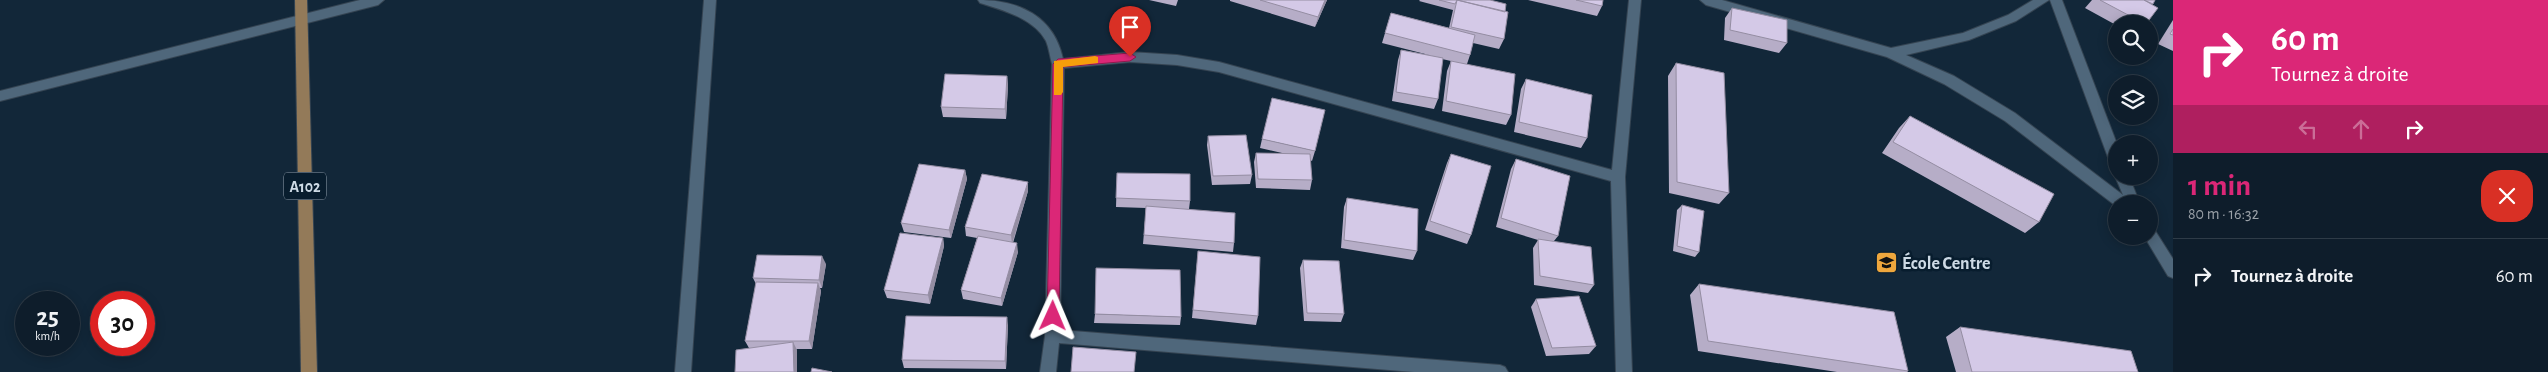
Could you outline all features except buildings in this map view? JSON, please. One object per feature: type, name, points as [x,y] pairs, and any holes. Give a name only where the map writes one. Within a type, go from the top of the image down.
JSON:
[{"type":"main road","name":"A102","points":[[301,0],[308,372]]},
{"type":"street","points":[[0,96],[378,0]]},
{"type":"street","points":[[683,372],[710,0]]},
{"type":"street","points":[[984,0],[1012,8],[1038,23],[1052,40],[1058,64],[1052,336],[1048,372]]},
{"type":"street","points":[[1624,372],[1618,177],[1635,0]]},
{"type":"street","points":[[1706,0],[1891,52],[1949,80],[2010,117],[2112,195]]},
{"type":"street","points":[[1891,52],[1965,37],[2012,18],[2043,0]]},
{"type":"street","points":[[2056,0],[2108,139]]},
{"type":"street","points":[[1058,64],[1130,57],[1177,60],[1219,67],[1618,177]]},
{"type":"street","points":[[2157,245],[2173,272]]},
{"type":"street","points":[[1052,336],[1500,372]]},
{"type":"slow traffic","points":[[1057,92],[1058,64],[1095,60]]},
{"type":"place","name":"École Centre","points":[[1886,263]]},
{"type":"route","points":[[1053,316],[1058,64],[1130,57]]}]
